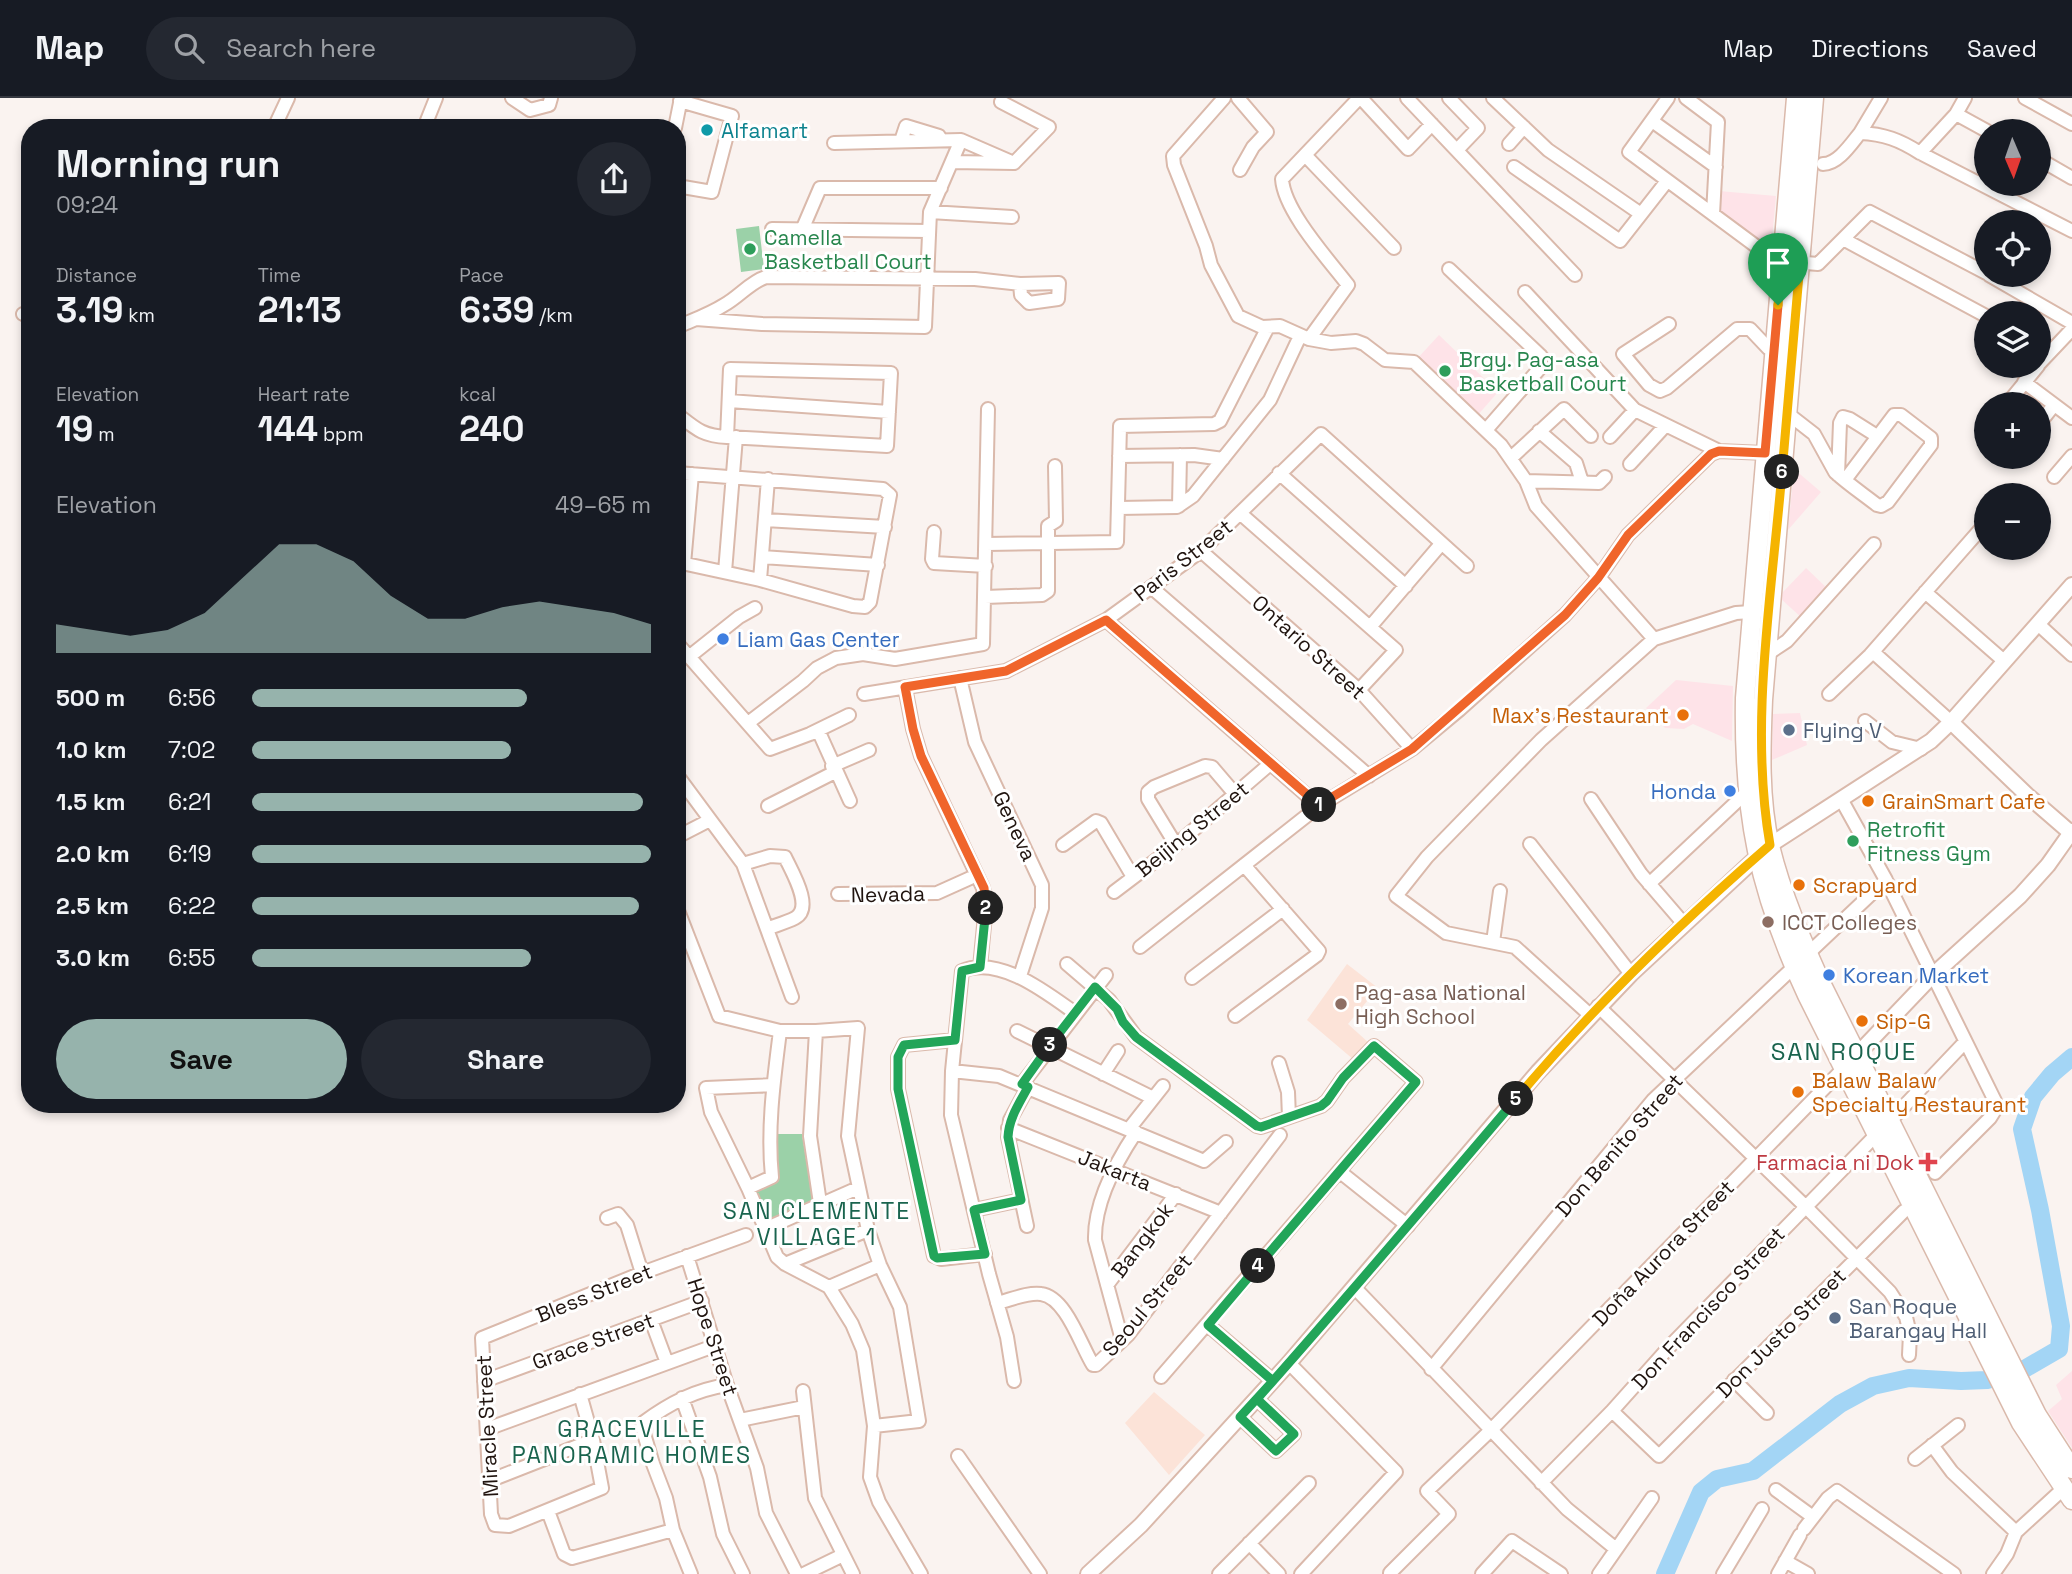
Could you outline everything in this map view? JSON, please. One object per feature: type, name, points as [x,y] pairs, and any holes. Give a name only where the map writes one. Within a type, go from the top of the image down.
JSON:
[{"type":"main road","points":[[1791,262],[1796,98]]},
{"type":"main road","points":[[1814,98],[1765,453],[1745,698],[1747,792],[1763,851],[1808,954],[1850,1062]]},
{"type":"main road","points":[[1780,359],[1787,413],[1766,655],[1762,753],[1763,851],[1767,894],[1794,967],[1850,1062],[2029,1419],[2069,1491]]},
{"type":"main road","points":[[1758,541],[1776,542]]},
{"type":"main road","points":[[2029,1419],[2072,1469]]},
{"type":"street","points":[[278,119],[288,98]]},
{"type":"street","points":[[428,119],[436,98]]},
{"type":"street","points":[[512,98],[530,110],[549,104],[551,98]]},
{"type":"street","points":[[1224,98],[1173,156],[1211,265],[1238,316],[1262,327],[1280,326],[1304,338],[1331,344],[1356,341],[1385,360],[1414,362],[1512,457],[1536,506],[1654,639]]},
{"type":"street","points":[[1238,98],[1267,132],[1253,146],[1240,170]]},
{"type":"street","points":[[1119,508],[1180,506],[1193,496],[1270,400],[1304,338],[1348,285],[1307,233],[1283,190],[1283,179],[1360,98],[1408,149],[1432,124]]},
{"type":"street","points":[[1407,98],[1575,275]]},
{"type":"street","points":[[1449,98],[1478,128],[1457,150]]},
{"type":"street","points":[[1493,98],[1548,150],[1641,214]]},
{"type":"street","points":[[1668,98],[1629,152],[1747,241],[1791,262],[1818,264],[1870,212],[1974,267]]},
{"type":"street","points":[[1686,98],[1718,122],[1713,214]]},
{"type":"street","points":[[1823,164],[1830,164],[1835,160],[1860,133],[1881,98]]},
{"type":"street","points":[[1920,153],[1956,114],[1965,98]]},
{"type":"street","points":[[2025,98],[2072,124]]},
{"type":"street","points":[[677,119],[681,99],[732,116],[712,192],[686,188]]},
{"type":"street","points":[[952,162],[1014,163],[1049,127],[1001,102]]},
{"type":"street","points":[[1956,114],[1974,124]]},
{"type":"street","points":[[1652,121],[1716,167]]},
{"type":"street","points":[[834,143],[901,141],[906,127],[955,139],[1014,163]]},
{"type":"street","points":[[1509,144],[1524,127]]},
{"type":"street","points":[[1860,133],[1901,140],[1920,153],[2072,231]]},
{"type":"street","points":[[694,319],[762,324],[925,327],[930,212],[952,162],[955,139]]},
{"type":"street","points":[[1305,155],[1394,248]]},
{"type":"street","points":[[2051,166],[2072,177]]},
{"type":"street","points":[[1514,167],[1620,241],[1667,181]]},
{"type":"street","points":[[802,230],[820,188],[941,188]]},
{"type":"street","points":[[930,212],[1012,218]]},
{"type":"street","points":[[772,229],[929,231]]},
{"type":"street","points":[[1843,239],[1974,310]]},
{"type":"street","points":[[1449,269],[1541,356],[1541,367],[1486,430]]},
{"type":"street","points":[[686,323],[721,308],[757,280],[766,277],[975,279],[1020,284]]},
{"type":"street","points":[[2010,287],[2072,323]]},
{"type":"street","points":[[1525,292],[1635,410],[1719,451],[1765,453]]},
{"type":"street","points":[[1670,324],[1623,354],[1649,385],[1660,391],[1737,329],[1750,329],[1780,359]]},
{"type":"street","points":[[986,544],[1117,542],[1120,426],[1214,424],[1220,421],[1268,327]]},
{"type":"street","points":[[2051,343],[2072,329]]},
{"type":"street","points":[[686,421],[701,433],[710,436],[732,437],[887,446],[891,373],[730,369],[729,401],[732,437],[732,476],[725,572]]},
{"type":"street","points":[[2016,392],[2027,378]]},
{"type":"street","points":[[2024,382],[2072,418]]},
{"type":"street","points":[[729,401],[889,412]]},
{"type":"street","points":[[2051,409],[2054,405]]},
{"type":"street","points":[[748,723],[817,668],[836,658],[863,654],[895,659],[983,645],[988,409]]},
{"type":"street","points":[[1512,457],[1564,409],[1591,436]]},
{"type":"street","points":[[1610,437],[1635,410]]},
{"type":"street","points":[[1787,413],[1814,434],[1829,464],[1841,478],[1877,505],[1884,505],[1932,441],[1929,435],[1897,415],[1891,417],[1841,478]]},
{"type":"street","points":[[1841,478],[1840,423],[1843,417],[1877,436]]},
{"type":"street","points":[[1630,464],[1665,426]]},
{"type":"street","points":[[1539,431],[1576,463],[1582,482]]},
{"type":"street","name":"Paris Street","points":[[864,694],[1006,671],[1106,620],[1200,551],[1321,434],[1441,544]]},
{"type":"street","points":[[1140,947],[1319,806],[1412,749],[1565,615],[1598,578],[1628,535],[1711,454],[1719,451]]},
{"type":"street","points":[[1119,456],[1180,455],[1223,459]]},
{"type":"street","points":[[1180,455],[1180,506]]},
{"type":"street","points":[[2054,477],[2072,456]]},
{"type":"street","points":[[985,597],[1042,595],[1048,591],[1048,526],[1056,521],[1055,466]]},
{"type":"street","points":[[1279,473],[1406,586]]},
{"type":"street","points":[[686,474],[883,489],[890,495],[870,602],[865,607],[686,564]]},
{"type":"street","points":[[686,501],[692,474]]},
{"type":"street","points":[[1526,481],[1599,483],[1605,477]]},
{"type":"street","points":[[761,580],[768,479]]},
{"type":"street","points":[[1241,514],[1396,650],[1359,690]]},
{"type":"street","points":[[765,520],[885,527]]},
{"type":"street","points":[[934,532],[934,563],[986,566]]},
{"type":"street","points":[[1829,694],[1873,652],[1974,537]]},
{"type":"street","points":[[1370,627],[1441,544],[1467,566]]},
{"type":"street","points":[[1766,655],[1787,641],[1874,544]]},
{"type":"street","name":"Ontario Street","points":[[1200,551],[1359,690],[1412,749]]},
{"type":"street","points":[[762,557],[878,565]]},
{"type":"street","points":[[1088,1574],[1140,1525],[1257,1399],[1594,1010],[1763,851],[1921,749],[1951,722],[2072,585]]},
{"type":"street","points":[[1152,587],[1369,776]]},
{"type":"street","points":[[1925,592],[2004,661]]},
{"type":"street","points":[[690,656],[739,617],[755,608]]},
{"type":"street","points":[[1751,612],[1736,613],[1654,639],[1541,740],[1427,857],[1396,896],[1446,933],[1515,947],[1674,1079],[1857,1257],[1899,1304],[1910,1334],[1909,1355]]},
{"type":"street","points":[[1106,620],[1319,806]]},
{"type":"street","points":[[2038,624],[2072,655]]},
{"type":"street","points":[[686,652],[770,748],[849,715]]},
{"type":"street","points":[[1873,652],[2027,795],[2072,833]]},
{"type":"street","name":"Geneva","points":[[960,678],[975,742],[1042,886],[1042,908],[1020,976]]},
{"type":"street","points":[[905,687],[921,756],[984,888],[986,905],[980,967]]},
{"type":"street","points":[[1865,721],[1892,742],[1921,749]]},
{"type":"street","points":[[818,730],[850,801]]},
{"type":"street","points":[[768,806],[869,750]]},
{"type":"street","name":"Beijing Street","points":[[1114,892],[1176,845],[1270,764]]},
{"type":"street","points":[[1176,845],[1148,799],[1148,792],[1205,766],[1212,767],[1235,794]]},
{"type":"street","points":[[686,787],[743,864],[769,928],[792,997]]},
{"type":"street","points":[[1649,884],[1747,792]]},
{"type":"street","points":[[1591,799],[1649,884],[1684,924]]},
{"type":"street","points":[[1841,799],[1886,880],[1995,1101],[1995,1110],[1990,1118],[1935,1174]]},
{"type":"street","points":[[686,832],[710,820]]},
{"type":"street","points":[[1063,845],[1096,821],[1101,823],[1133,877]]},
{"type":"street","name":"Doña Aurora Street","points":[[1390,1573],[1449,1514],[1427,1491],[1491,1430],[1933,975],[2020,896],[2072,833]]},
{"type":"street","points":[[1530,844],[1631,974]]},
{"type":"street","points":[[743,864],[770,856],[785,857],[803,899],[804,907],[798,917],[769,928]]},
{"type":"street","points":[[1236,1016],[1319,951],[1244,865]]},
{"type":"street","name":"Nevada","points":[[838,894],[937,893],[977,875]]},
{"type":"street","name":"Don Benito Street","points":[[1431,1369],[1653,1100],[1886,880]]},
{"type":"street","points":[[1493,942],[1500,891]]},
{"type":"street","points":[[1192,978],[1283,909]]},
{"type":"street","points":[[686,941],[719,1016],[779,1031],[858,1027],[848,1136],[868,1230],[880,1265],[900,1307],[919,1421],[874,1426]]},
{"type":"street","points":[[1067,964],[1117,1009],[1123,1022],[1136,1037],[1261,1127],[1327,1101],[1343,1078],[1374,1046],[1416,1082],[1161,1377]]},
{"type":"street","points":[[1014,1381],[1007,1338],[951,1115],[952,1071],[962,971],[980,967],[1020,976],[1075,1013]]},
{"type":"street","points":[[1027,1226],[1008,1137],[1010,1120],[1025,1086],[1049,1047],[1106,975]]},
{"type":"street","points":[[748,1188],[772,1177],[769,1151],[779,1031]]},
{"type":"street","points":[[816,1031],[810,1136],[820,1203]]},
{"type":"street","points":[[1017,1031],[1153,1098]]},
{"type":"street","points":[[955,1040],[904,1045],[898,1057],[898,1089],[934,1256],[942,1259],[985,1254]]},
{"type":"street","name":"Don Francisco Street","points":[[1541,1483],[1965,1042]]},
{"type":"street","points":[[1103,1074],[1118,1051]]},
{"type":"street","points":[[1279,1063],[1288,1092],[1289,1117]]},
{"type":"street","points":[[952,1071],[999,1076],[1204,1161],[1226,1142]]},
{"type":"street","points":[[773,1085],[706,1088],[711,1112],[748,1188],[777,1257],[829,1287],[852,1324],[863,1350],[874,1426],[870,1477],[879,1502],[921,1574]]},
{"type":"street","points":[[1122,1340],[1095,1231],[1112,1170],[1133,1130],[1163,1086]]},
{"type":"street","name":"Jakarta","points":[[1008,1128],[1221,1213]]},
{"type":"street","name":"Seoul Street","points":[[998,1303],[1034,1294],[1044,1294],[1053,1299],[1070,1321],[1093,1365],[1099,1363],[1122,1340],[1280,1135]]},
{"type":"street","points":[[1339,1171],[1408,1226]]},
{"type":"street","points":[[765,1229],[859,1188]]},
{"type":"street","name":"Bangkok","points":[[1107,1285],[1176,1194]]},
{"type":"street","points":[[974,1210],[1021,1200]]},
{"type":"street","name":"Don Justo Street","points":[[1612,1411],[1659,1456],[1904,1211]]},
{"type":"street","points":[[607,1218],[618,1214],[627,1225],[642,1273]]},
{"type":"street","points":[[785,1264],[868,1230]]},
{"type":"street","name":"Bless Street","points":[[482,1338],[642,1273],[746,1235]]},
{"type":"street","name":"Hope Street","points":[[687,1256],[714,1346],[757,1468],[766,1513],[797,1574]]},
{"type":"street","points":[[829,1287],[880,1265]]},
{"type":"street","points":[[1355,1288],[1541,1483],[1582,1523],[1616,1549]]},
{"type":"street","name":"Grace Street","points":[[484,1381],[702,1301]]},
{"type":"street","points":[[651,1320],[667,1363]]},
{"type":"street","points":[[1208,1325],[1273,1381]]},
{"type":"street","name":"Miracle Street","points":[[482,1338],[491,1514],[495,1525],[509,1526],[602,1488],[593,1440]]},
{"type":"street","points":[[487,1429],[714,1346]]},
{"type":"street","points":[[1289,1363],[1396,1472],[1301,1574]]},
{"type":"street","points":[[1734,1380],[1767,1413]]},
{"type":"street","points":[[691,1574],[673,1530],[666,1498],[642,1427],[644,1422],[682,1398],[727,1385]]},
{"type":"street","points":[[803,1391],[814,1497],[853,1574]]},
{"type":"street","points":[[491,1480],[593,1440],[580,1394]]},
{"type":"street","points":[[682,1398],[710,1476],[723,1534],[743,1574]]},
{"type":"street","points":[[1240,1417],[1276,1451],[1294,1434],[1257,1399]]},
{"type":"street","points":[[740,1420],[804,1407]]},
{"type":"street","points":[[1915,1459],[1958,1425]]},
{"type":"street","points":[[1932,1445],[1952,1472],[2016,1532]]},
{"type":"street","points":[[958,1456],[1040,1574]]},
{"type":"street","points":[[1219,1574],[1309,1483]]},
{"type":"street","points":[[1776,1489],[1813,1517]]},
{"type":"street","points":[[1778,1574],[1802,1532],[1828,1498],[1837,1491],[1954,1574]]},
{"type":"street","points":[[1993,1574],[2007,1553],[2016,1532],[2069,1491]]},
{"type":"street","points":[[1599,1574],[1652,1497]]},
{"type":"street","points":[[1723,1574],[1762,1509]]},
{"type":"street","points":[[548,1511],[564,1554],[572,1558],[673,1530]]},
{"type":"street","points":[[1482,1574],[1512,1541],[1546,1570],[1561,1574]]},
{"type":"street","points":[[1249,1544],[1279,1574]]},
{"type":"street","points":[[804,1574],[843,1555]]},
{"type":"street","points":[[1785,1561],[1808,1574]]},
{"type":"shaded area","points":[[1719,191],[1776,196],[1771,249],[1717,211]]},
{"type":"shaded area","points":[[1439,335],[1498,392],[1477,416],[1416,360]]},
{"type":"shaded area","points":[[1794,469],[1821,492],[1788,530]]},
{"type":"shaded area","points":[[1806,568],[1829,590],[1802,618],[1781,599],[1783,592]]},
{"type":"shaded area","points":[[1676,680],[1733,686],[1732,741],[1693,724],[1684,729],[1665,728],[1646,708]]},
{"type":"shaded area","points":[[1800,713],[1807,745],[1772,760],[1773,714]]},
{"type":"shaded area","name":"Pag-asa National High School","points":[[1347,964],[1378,988],[1348,1024],[1369,1043],[1354,1060],[1307,1020]]},
{"type":"shaded area","points":[[2072,1371],[2072,1448],[2048,1411],[2062,1399],[2056,1385]]},
{"type":"shaded area","points":[[1154,1392],[1205,1435],[1169,1475],[1125,1423]]},
{"type":"green space","name":"Camella Basketball Court","points":[[759,226],[764,269],[741,272],[736,229]]},
{"type":"green space","points":[[772,1134],[802,1134],[813,1203],[768,1225],[755,1190],[776,1179]]},
{"type":"waterway","points":[[1665,1574],[1701,1492],[1717,1479],[1753,1471],[1840,1404],[1873,1386],[1909,1378],[1987,1380],[2021,1371],[2059,1349],[2061,1326],[2022,1129],[2033,1097],[2052,1074],[2072,1057]]},
{"type":"place","name":"Alfamart","points":[[707,130]]},
{"type":"place","name":"Camella Basketball Court","points":[[750,249]]},
{"type":"place","name":"Brgy. Pag-asa Basketball Court","points":[[1445,371]]},
{"type":"place","name":"Liam Gas Center","points":[[723,639]]},
{"type":"place","name":"Max's Restaurant","points":[[1683,715]]},
{"type":"place","name":"Flying V","points":[[1789,730]]},
{"type":"place","name":"Honda","points":[[1730,791]]},
{"type":"place","name":"GrainSmart Cafe","points":[[1868,801]]},
{"type":"place","name":"Retrofit Fitness Gym","points":[[1853,841]]},
{"type":"place","name":"Scrapyard","points":[[1799,885]]},
{"type":"place","name":"ICCT Colleges","points":[[1768,922]]},
{"type":"place","name":"Korean Market","points":[[1829,975]]},
{"type":"place","name":"Pag-asa National High School","points":[[1341,1004]]},
{"type":"place","name":"Sip-G","points":[[1862,1021]]},
{"type":"place","name":"Balaw Balaw Specialty Restaurant","points":[[1798,1092]]},
{"type":"place","name":"Farmacia ni Dok","points":[[1928,1162]]},
{"type":"place","name":"San Roque Barangay Hall","points":[[1835,1318]]},
{"type":"district","name":"SAN ROQUE","points":[[1844,1051]]},
{"type":"district","name":"SAN CLEMENTE VILLAGE 1","points":[[817,1224]]},
{"type":"district","name":"GRACEVILLE PANORAMIC HOMES","points":[[632,1442]]},
{"type":"route","points":[[1778,305],[1765,453],[1719,451],[1711,454],[1628,535],[1598,578],[1565,615],[1412,749],[1319,806],[1106,620],[1006,671],[905,687],[921,756],[984,888],[986,905],[980,967],[962,971],[955,1040],[904,1045],[898,1057],[898,1089],[934,1256],[942,1259],[985,1254],[974,1210],[1021,1200],[1008,1128],[1028,1087],[1022,1084],[1095,987],[1117,1009],[1123,1022],[1136,1037],[1261,1127],[1321,1106],[1374,1046],[1416,1082],[1208,1325],[1273,1381],[1240,1417],[1276,1451],[1294,1434],[1257,1399],[1289,1363],[1355,1288],[1590,1015],[1770,845],[1763,787],[1763,700],[1800,263],[1782,261],[1778,305]]}]
